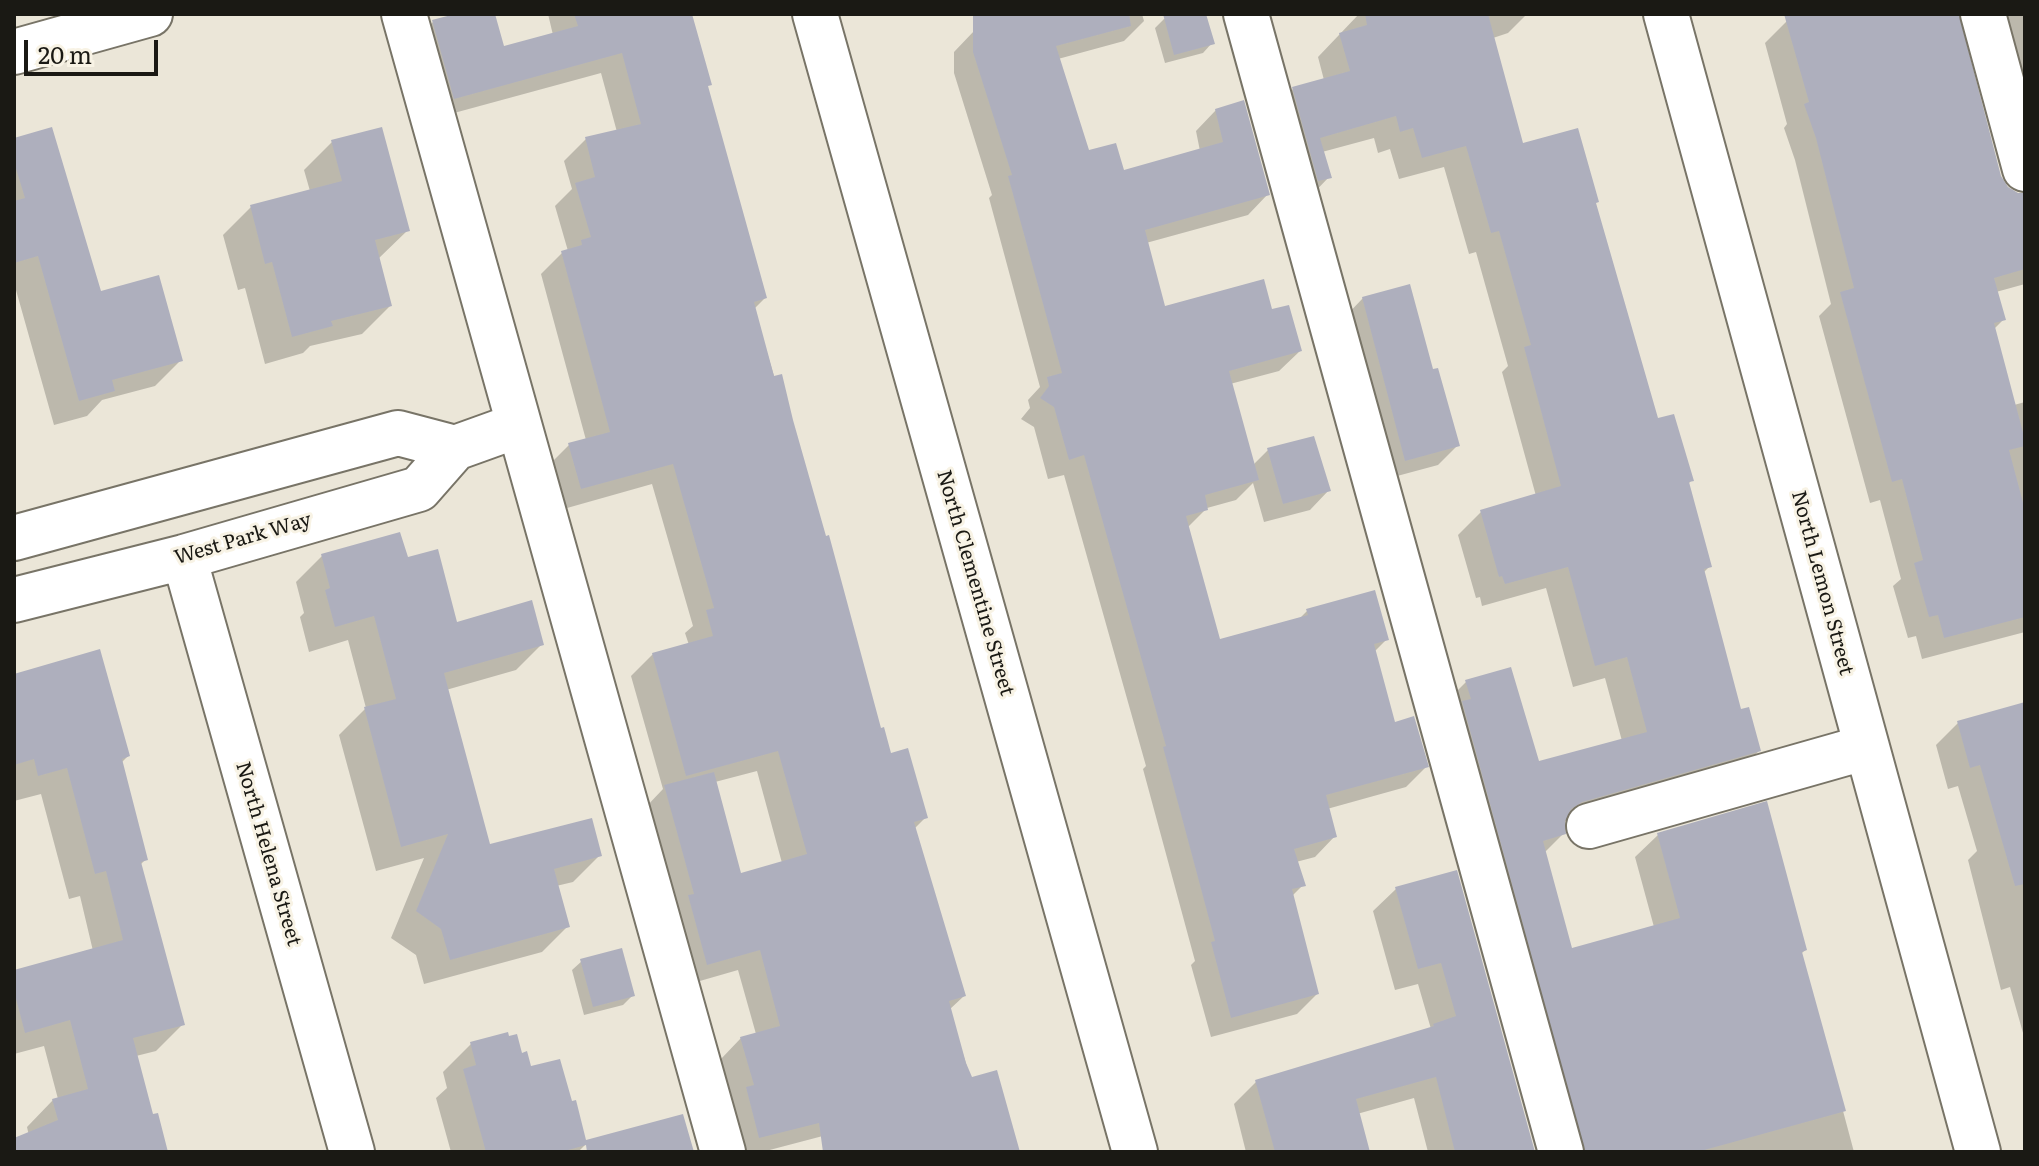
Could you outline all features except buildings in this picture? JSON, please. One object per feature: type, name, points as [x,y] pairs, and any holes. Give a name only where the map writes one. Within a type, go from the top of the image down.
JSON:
[{"type":"street","points":[[14,52],[105,20],[150,14]]},
{"type":"street","points":[[404,14],[723,1152]]},
{"type":"street","name":"North Clementine Street","points":[[815,14],[1135,1152]]},
{"type":"street","points":[[1246,14],[1561,1152]]},
{"type":"street","name":"North Lemon Street","points":[[1666,14],[1978,1152]]},
{"type":"street","points":[[1983,14],[2025,169]]},
{"type":"street","name":"West Park Way","points":[[14,600],[184,557],[419,489],[455,448],[519,425]]},
{"type":"street","points":[[14,538],[398,433],[455,448]]},
{"type":"street","name":"North Helena Street","points":[[184,557],[352,1152]]},
{"type":"street","points":[[1589,826],[1867,747]]}]
